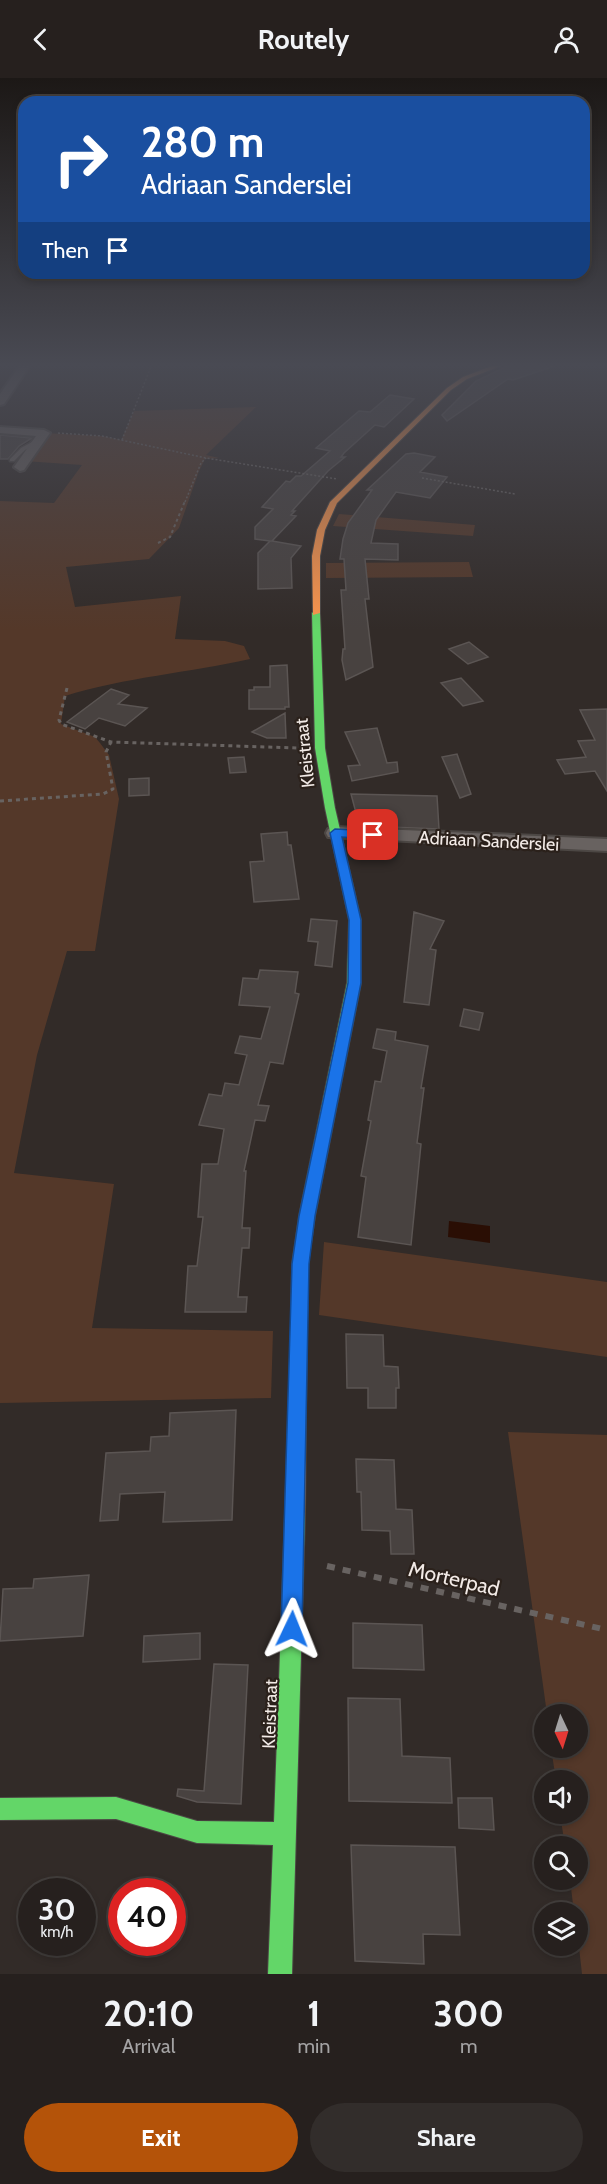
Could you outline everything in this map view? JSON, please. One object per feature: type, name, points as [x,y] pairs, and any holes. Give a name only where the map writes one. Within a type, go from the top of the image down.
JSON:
[{"type":"street","points":[[16,464],[27,452]]},
{"type":"street","name":"Kleistraat","points":[[280,1974],[294,1559],[300,1264],[307,1216],[354,983],[355,920],[335,833],[320,748],[314,555],[327,511],[353,481],[383,452]]},
{"type":"street","name":"Adriaan Sanderslei","points":[[335,833],[607,845]]},
{"type":"street","points":[[0,1809],[116,1808],[197,1832],[283,1834]]},
{"type":"path","points":[[180,452],[353,481]]},
{"type":"path","points":[[158,543],[170,537],[201,463],[206,458]]},
{"type":"path","points":[[422,478],[515,494]]},
{"type":"path","points":[[67,688],[59,720],[61,724],[111,742],[320,748]]},
{"type":"path","points":[[0,801],[103,794],[113,789],[106,752],[111,742]]},
{"type":"path","name":"Morterpad","points":[[294,1559],[607,1630]]},
{"type":"shaded area","points":[[30,452],[209,452],[206,455],[219,458],[205,459],[179,528],[149,559],[66,567],[75,607],[181,596],[175,639],[225,641],[244,646],[250,659],[111,684],[65,696],[61,724],[95,737],[100,743],[109,755],[119,799],[95,951],[67,951],[37,1055],[14,1173],[114,1184],[92,1328],[273,1331],[271,1398],[0,1403],[0,501],[54,503],[82,465],[24,461]]},
{"type":"shaded area","points":[[339,514],[475,525],[473,536],[333,526]]},
{"type":"shaded area","points":[[469,562],[473,577],[326,578],[326,563]]},
{"type":"shaded area","points":[[449,1221],[490,1226],[490,1243],[448,1237]]},
{"type":"shaded area","points":[[324,1242],[607,1282],[607,1357],[319,1315]]},
{"type":"shaded area","points":[[508,1432],[607,1435],[607,1974],[582,1974],[580,1956],[588,1956],[588,1902],[573,1902],[571,1890],[588,1890],[588,1836],[563,1836],[562,1824],[588,1824],[588,1770],[554,1770],[553,1758],[588,1758],[588,1704],[546,1704]]},
{"type":"building","points":[[0,452],[14,452],[8,459],[0,459]]},
{"type":"building","points":[[328,452],[345,452],[341,457],[345,457],[328,471],[292,511],[295,511],[291,515],[296,516],[272,541],[301,546],[291,558],[292,588],[258,589],[258,553],[270,541],[255,539],[255,527],[273,509],[262,507],[286,481],[290,482],[296,476],[301,476]]},
{"type":"building","points":[[414,453],[435,457],[420,472],[447,477],[430,498],[396,492],[376,520],[371,543],[398,544],[398,560],[365,559],[369,599],[365,599],[373,667],[346,680],[342,660],[343,649],[345,649],[341,590],[346,590],[344,559],[340,559],[343,539],[348,523],[372,490],[367,490],[406,454]]},
{"type":"building","points":[[469,642],[488,657],[468,664],[449,649]]},
{"type":"building","points":[[287,665],[289,707],[249,709],[249,690],[254,690],[254,687],[270,687],[270,666]]},
{"type":"building","points":[[461,678],[483,701],[463,706],[441,683]]},
{"type":"building","points":[[111,689],[129,695],[118,704],[147,708],[125,726],[99,718],[85,729],[67,722]]},
{"type":"building","points":[[607,709],[607,791],[595,771],[565,774],[557,760],[586,757],[578,741],[595,740],[580,710]]},
{"type":"building","points":[[285,713],[286,738],[267,738],[252,732]]},
{"type":"building","points":[[377,728],[387,763],[397,762],[398,772],[352,781],[348,766],[360,765],[345,732]]},
{"type":"building","points":[[457,754],[471,794],[460,798],[442,757]]},
{"type":"building","points":[[244,757],[246,772],[230,773],[228,758]]},
{"type":"building","points":[[149,778],[149,795],[129,796],[129,779]]},
{"type":"building","points":[[351,794],[437,796],[439,829],[364,826],[364,812],[356,813]]},
{"type":"building","points":[[287,832],[299,899],[254,902],[250,862],[264,861],[261,834]]},
{"type":"building","points":[[414,912],[444,921],[430,949],[436,950],[429,1005],[404,1002]]},
{"type":"building","points":[[311,919],[337,921],[332,967],[315,965],[318,942],[308,941]]},
{"type":"building","points":[[260,970],[298,972],[295,993],[299,994],[283,1064],[270,1062],[258,1105],[269,1106],[265,1121],[255,1120],[244,1171],[246,1171],[242,1228],[250,1228],[249,1248],[242,1248],[238,1297],[247,1297],[246,1312],[185,1312],[188,1266],[197,1266],[203,1217],[198,1217],[202,1164],[218,1164],[224,1129],[199,1125],[209,1094],[222,1096],[225,1083],[239,1085],[247,1055],[235,1053],[240,1036],[261,1039],[270,1007],[239,1005],[243,978],[258,979]]},
{"type":"building","points":[[464,1009],[483,1013],[479,1030],[460,1026]]},
{"type":"building","points":[[377,1029],[396,1032],[395,1040],[428,1046],[421,1088],[424,1088],[417,1143],[421,1144],[411,1245],[358,1237],[366,1177],[361,1176],[371,1121],[368,1120],[375,1081],[381,1082],[387,1051],[373,1048]]},
{"type":"building","points":[[346,1334],[383,1335],[384,1366],[398,1367],[399,1388],[396,1388],[396,1408],[368,1408],[368,1388],[347,1388]]},
{"type":"building","points":[[236,1410],[232,1520],[163,1522],[165,1492],[120,1494],[118,1520],[100,1521],[106,1453],[150,1451],[151,1437],[169,1436],[170,1413]]},
{"type":"building","points":[[356,1459],[394,1460],[396,1509],[412,1510],[414,1554],[391,1554],[390,1531],[362,1530],[361,1492],[357,1492]]},
{"type":"building","points":[[89,1575],[83,1636],[0,1641],[3,1589],[33,1588],[34,1579]]},
{"type":"building","points":[[353,1623],[422,1625],[424,1670],[353,1668]]},
{"type":"building","points":[[200,1633],[200,1659],[143,1662],[144,1636]]},
{"type":"building","points":[[214,1664],[248,1665],[241,1804],[197,1802],[177,1796],[178,1789],[204,1791]]},
{"type":"building","points":[[348,1698],[400,1699],[402,1756],[450,1758],[452,1803],[349,1801]]},
{"type":"building","points":[[458,1798],[492,1798],[494,1830],[459,1828]]},
{"type":"building","points":[[351,1845],[455,1847],[460,1935],[423,1934],[424,1964],[355,1961]]},
{"type":"traffic: fast","points":[[299,1324],[300,1264],[307,1216],[354,983],[355,920],[330,808],[320,748],[316,613]]},
{"type":"traffic: fast","points":[[280,1974],[295,1513]]},
{"type":"traffic: fast","points":[[0,1809],[116,1808],[197,1832],[283,1834]]},
{"type":"traffic: slow","points":[[316,613],[315,569],[321,530],[334,502],[384,452]]},
{"type":"traffic: slow","points":[[295,1513],[299,1324]]},
{"type":"route","points":[[292,1629],[300,1264],[307,1216],[354,983],[355,920],[335,833],[373,835]]}]
